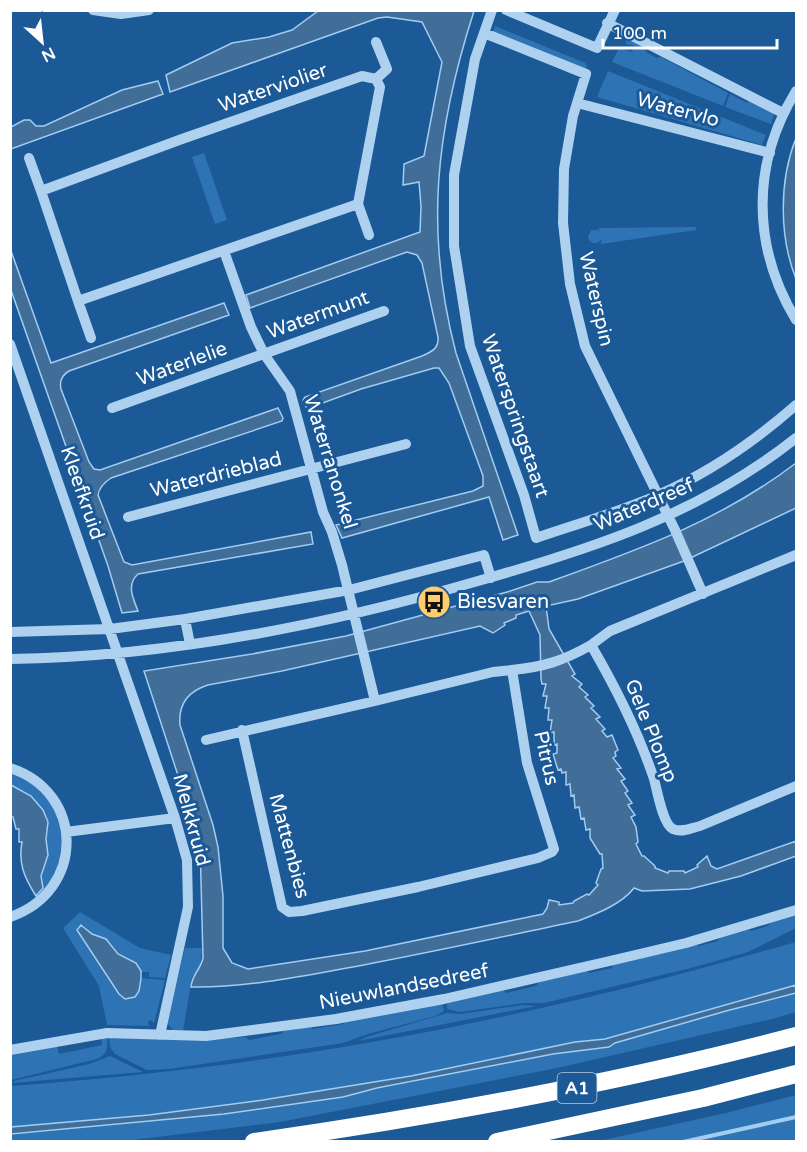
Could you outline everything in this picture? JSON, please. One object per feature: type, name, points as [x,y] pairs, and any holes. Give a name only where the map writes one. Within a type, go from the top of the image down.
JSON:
[{"type":"highway","name":"A1","points":[[254,1142],[424,1116],[574,1089],[687,1064],[796,1036]]},
{"type":"highway","name":"A1","points":[[497,1142],[703,1098],[796,1074]]},
{"type":"street","points":[[93,10],[121,14],[149,10]]},
{"type":"street","points":[[506,10],[597,48],[615,10]]},
{"type":"street","name":"Waterspringstaart","points":[[490,16],[475,59],[454,175],[455,254],[470,346],[524,495],[536,538]]},
{"type":"street","points":[[608,23],[783,113]]},
{"type":"street","name":"Waterspin","points":[[484,33],[586,74],[577,103],[564,169],[563,223],[570,284],[585,346],[703,594]]},
{"type":"street","points":[[369,235],[358,204],[380,87],[376,79],[387,69],[376,42]]},
{"type":"street","name":"Waterviolier","points":[[41,191],[362,76],[376,79]]},
{"type":"street","points":[[796,91],[774,134],[762,205],[769,261],[780,290],[796,320]]},
{"type":"street","name":"Watervlo","points":[[577,103],[770,153]]},
{"type":"street","points":[[29,158],[91,338]]},
{"type":"street","points":[[78,301],[358,204]]},
{"type":"street","name":"Waterranonkel","points":[[224,250],[251,327],[264,354],[290,391],[323,512],[336,544],[349,590]]},
{"type":"street","name":"Watermunt","points":[[264,354],[384,311]]},
{"type":"street","name":"Kleefkruid","points":[[10,344],[14,362],[119,654]]},
{"type":"street","name":"Waterlelie","points":[[112,408],[264,354]]},
{"type":"street","name":"Waterdreef","points":[[536,538],[657,496],[697,476],[726,459],[796,405]]},
{"type":"street","name":"Waterdreef","points":[[10,659],[119,654],[190,644],[355,614],[491,578],[596,545],[668,517],[733,483],[796,438]]},
{"type":"street","name":"Waterdrieblad","points":[[128,517],[406,444]]},
{"type":"street","points":[[10,632],[110,629],[185,619],[349,590],[484,555],[491,578]]},
{"type":"street","points":[[206,740],[493,672],[539,668],[568,658],[610,631],[796,555]]},
{"type":"street","points":[[349,590],[375,701]]},
{"type":"street","points":[[185,619],[190,644]]},
{"type":"street","name":"Gele Plomp","points":[[591,645],[618,692],[654,778],[667,823],[673,829],[684,831],[700,826],[794,788]]},
{"type":"street","name":"Melkkruid","points":[[119,654],[187,860],[188,907],[160,1035]]},
{"type":"street","name":"Pitrus","points":[[418,887],[538,858],[554,849],[527,763],[512,670]]},
{"type":"street","name":"Mattenbies","points":[[242,730],[282,907],[289,912],[302,911],[418,887]]},
{"type":"street","points":[[10,768],[23,771],[41,785],[57,804],[66,832],[67,855],[51,892],[34,906],[10,917]]},
{"type":"street","points":[[66,832],[175,818]]},
{"type":"street","name":"Nieuwlandsedreef","points":[[10,1050],[107,1033],[206,1036],[336,1019],[444,999],[657,950],[796,910]]},
{"type":"shaded area","points":[[318,11],[474,11],[461,55],[443,139],[438,222],[440,265],[456,353],[518,535],[503,540],[489,497],[342,538],[336,525],[473,491],[483,486],[483,476],[449,383],[439,368],[361,389],[309,408],[303,400],[305,397],[422,356],[436,347],[438,337],[422,263],[417,255],[407,252],[250,308],[246,295],[420,232],[419,182],[403,185],[404,164],[424,156],[442,62],[422,22],[387,17],[378,18],[170,92],[166,75],[232,43],[269,37],[292,30]]},
{"type":"shaded area","points":[[495,26],[585,63],[586,69],[493,32]]},
{"type":"shaded area","points":[[625,35],[646,48],[646,52],[657,58],[661,57],[728,93],[723,106],[612,62],[619,48],[632,52],[634,46],[626,44]]},
{"type":"shaded area","points":[[608,71],[766,135],[762,145],[597,97]]},
{"type":"shaded area","points":[[158,81],[163,94],[11,149],[11,127],[24,120],[30,120],[36,126],[44,126],[122,90]]},
{"type":"shaded area","points":[[730,94],[747,103],[749,100],[774,114],[771,124],[725,107]]},
{"type":"shaded area","points":[[796,138],[796,279],[786,245],[783,208],[786,172]]},
{"type":"shaded area","points":[[204,153],[227,220],[215,224],[192,157]]},
{"type":"shaded area","points":[[696,227],[696,230],[601,244],[602,239],[594,243],[588,237],[591,230],[600,230],[598,228]]},
{"type":"shaded area","points":[[10,248],[51,363],[224,303],[229,315],[69,371],[63,376],[60,383],[61,389],[89,462],[94,469],[100,470],[278,408],[283,418],[282,421],[111,478],[105,483],[98,495],[124,562],[132,565],[311,532],[313,544],[138,574],[131,587],[138,611],[122,613],[108,566],[11,290]]},
{"type":"shaded area","points":[[796,463],[796,508],[684,561],[578,599],[546,606],[549,629],[575,674],[572,676],[582,684],[579,687],[588,695],[585,697],[594,706],[591,708],[600,717],[596,719],[605,729],[602,731],[607,737],[612,735],[618,750],[613,758],[621,768],[617,769],[625,779],[621,781],[632,803],[628,805],[635,815],[631,817],[636,827],[638,842],[636,844],[642,856],[655,868],[668,873],[669,871],[684,871],[685,873],[698,867],[697,865],[707,856],[711,866],[717,869],[796,841],[796,856],[741,876],[690,889],[642,891],[634,888],[616,904],[578,921],[297,977],[244,984],[191,987],[203,958],[200,843],[144,671],[346,636],[537,582],[549,582],[646,546],[708,518]],"holes":[[[529,611],[540,635],[541,679],[542,684],[546,684],[543,696],[547,696],[545,708],[549,708],[548,720],[552,720],[550,733],[554,732],[554,745],[557,744],[557,753],[553,754],[558,770],[561,769],[562,773],[566,772],[566,785],[570,784],[575,808],[579,807],[586,830],[590,829],[590,838],[602,854],[603,868],[596,883],[598,885],[589,895],[573,903],[559,905],[559,902],[549,900],[543,914],[365,951],[248,969],[232,963],[223,948],[223,896],[218,847],[180,725],[181,711],[186,699],[195,691],[208,685],[282,671],[480,626],[493,633],[505,625],[504,623],[516,618],[516,615]]]},
{"type":"shaded area","points":[[11,773],[32,783],[40,790],[53,808],[61,830],[60,863],[53,877],[37,898],[36,896],[43,888],[41,876],[48,855],[46,839],[48,829],[43,810],[27,793],[11,785]]},
{"type":"shaded area","points":[[11,785],[31,796],[43,810],[48,822],[46,839],[48,855],[41,876],[43,888],[36,896],[23,870],[22,842],[19,842],[19,829],[16,829],[13,817],[11,817]]},
{"type":"shaded area","points":[[80,912],[140,948],[171,955],[165,978],[149,977],[149,972],[141,972],[136,963],[118,954],[110,942],[92,934],[83,925],[77,928],[121,997],[140,987],[141,978],[165,980],[154,1023],[151,1020],[148,1022],[149,1026],[107,1025],[99,986],[63,928]]},
{"type":"shaded area","points":[[796,914],[796,928],[748,952],[687,969],[544,1003],[524,1003],[460,1012],[447,1008],[447,1003],[503,990],[506,993],[536,986],[539,982],[586,971],[590,973],[612,968],[614,964],[695,944],[699,946],[718,941],[720,937],[768,926],[771,922]]},
{"type":"shaded area","points":[[81,925],[92,934],[106,939],[118,954],[136,963],[141,971],[141,978],[139,991],[135,997],[125,999],[119,994],[77,930]]},
{"type":"shaded area","points":[[796,942],[796,985],[605,1039],[575,1042],[411,1076],[263,1100],[149,1115],[11,1127],[11,1086],[149,1074],[286,1056],[423,1033],[619,990]]},
{"type":"shaded area","points":[[185,948],[202,948],[200,967],[192,977],[183,1031],[173,1030],[167,1023]]},
{"type":"shaded area","points":[[796,985],[796,993],[615,1043],[609,1047],[553,1054],[377,1088],[343,1097],[224,1114],[11,1134],[11,1127],[149,1115],[263,1100],[411,1076],[575,1042],[605,1039]]},
{"type":"shaded area","points":[[796,993],[796,1012],[772,1019],[557,1068],[280,1122],[124,1141],[11,1142],[11,1134],[224,1114],[332,1098],[553,1054],[604,1048],[726,1011]]},
{"type":"shaded area","points":[[442,1004],[444,1011],[435,1016],[343,1043],[169,1069],[147,1070],[115,1054],[110,1047],[109,1037],[202,1040],[246,1037],[249,1040],[281,1034],[284,1031],[343,1024],[346,1021]]},
{"type":"shaded area","points":[[523,1005],[536,1006],[358,1041],[447,1013],[460,1014]]},
{"type":"shaded area","points":[[101,1037],[107,1037],[107,1048],[105,1053],[97,1059],[11,1080],[11,1053],[57,1045],[59,1054],[102,1045]]},
{"type":"shaded area","points":[[110,1056],[143,1072],[11,1083],[89,1064]]},
{"type":"shaded area","points":[[796,1095],[796,1141],[599,1141],[726,1113]]},
{"type":"waterway","points":[[683,1142],[796,1117]]},
{"type":"place","name":"Biesvaren","points":[[434,602]]}]
